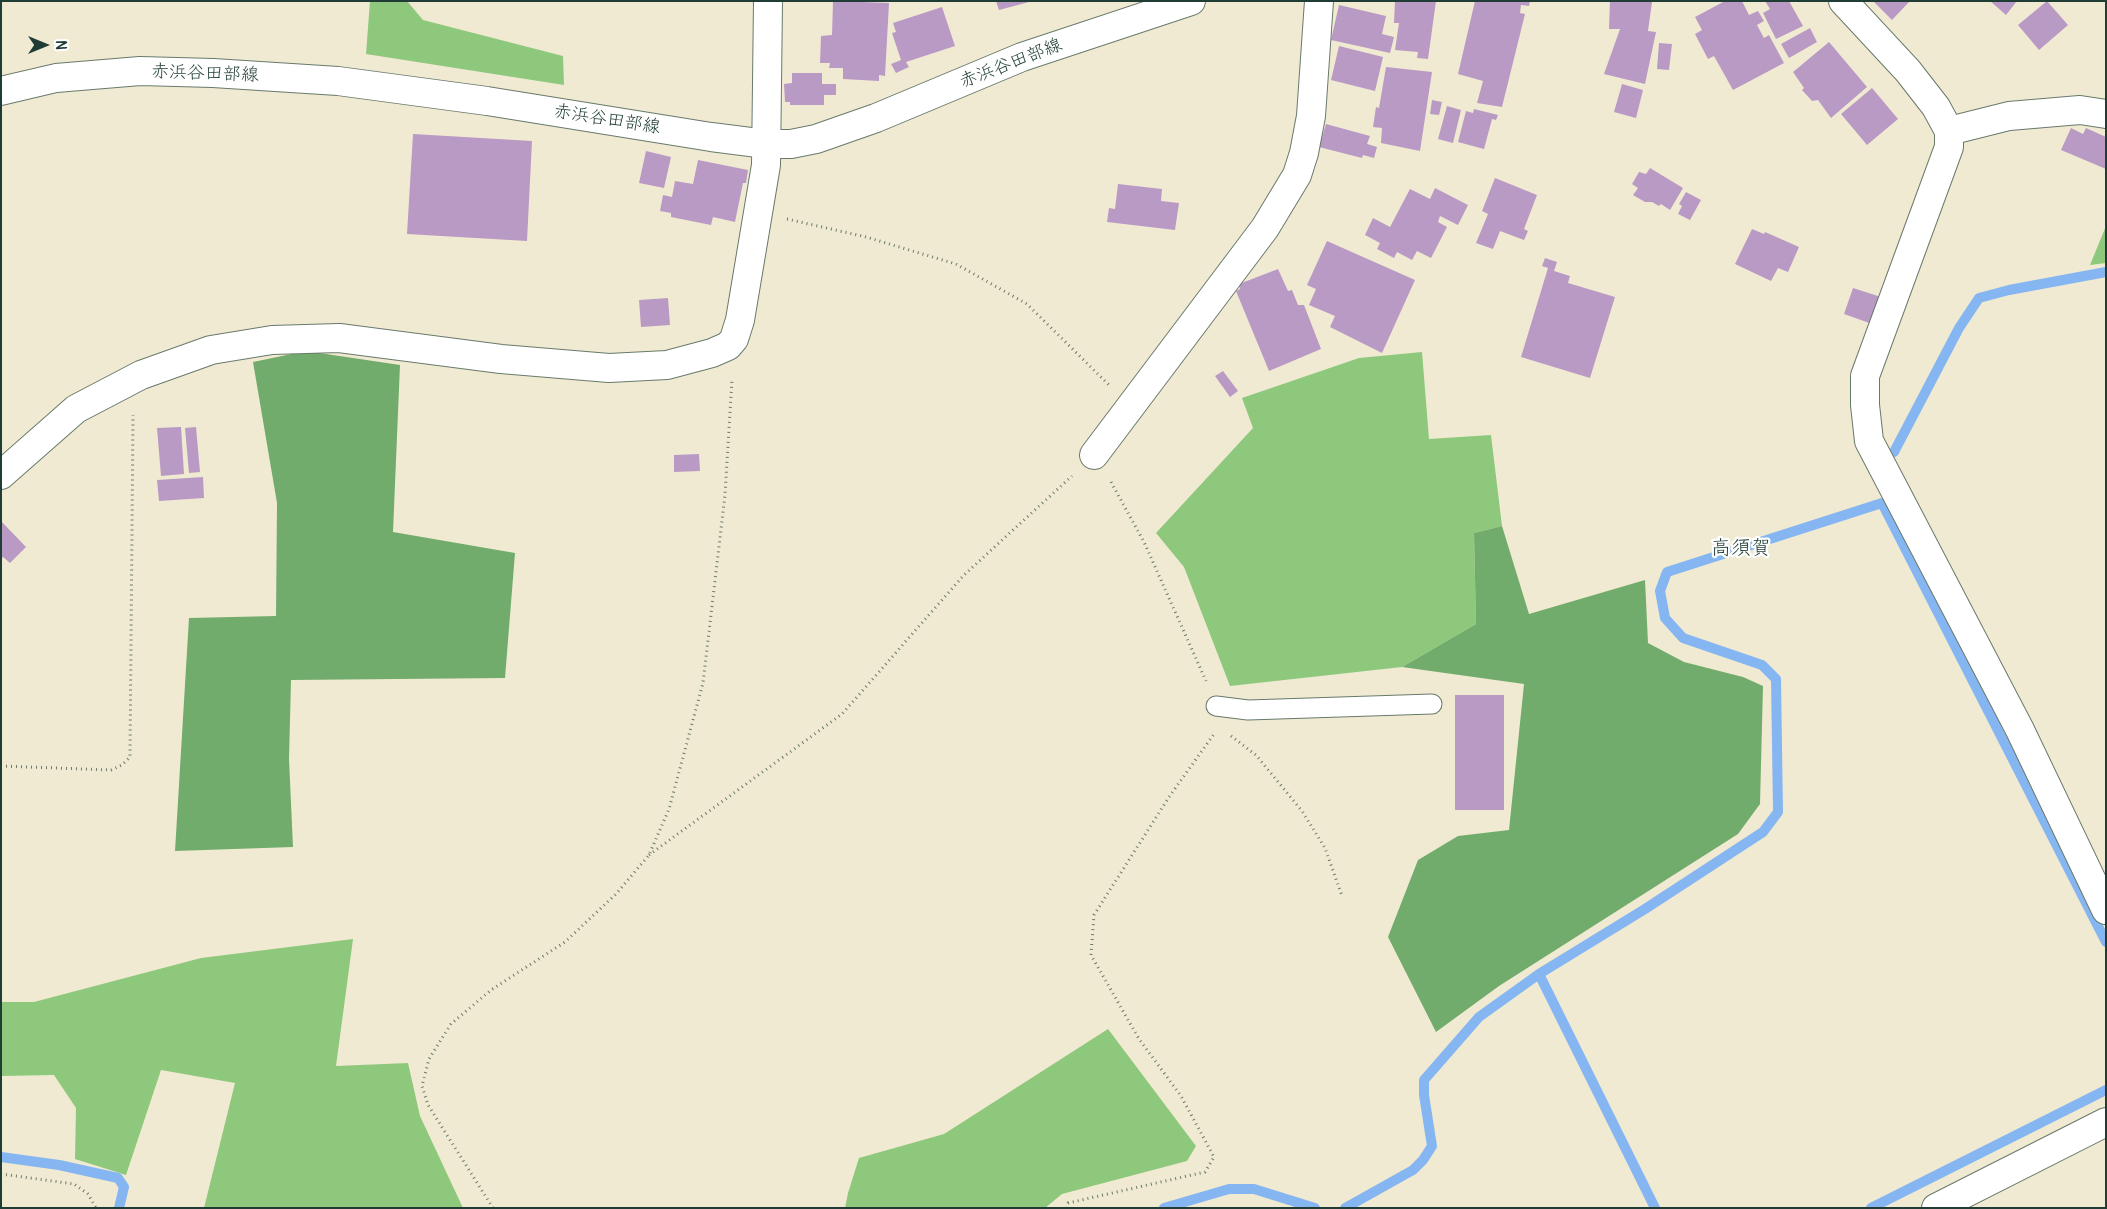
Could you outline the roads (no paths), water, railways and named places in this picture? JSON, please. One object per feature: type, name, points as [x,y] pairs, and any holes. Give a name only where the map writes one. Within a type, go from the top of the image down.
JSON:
[{"type":"street","points":[[1,475],[76,409],[133,379],[211,350],[272,340],[339,338],[501,359],[609,368],[668,364],[712,353],[728,346],[734,339],[740,320],[756,212],[766,165],[768,1]]},
{"type":"street","name":"赤浜谷田部線","points":[[1,91],[56,78],[140,71],[213,73],[338,81],[487,101],[711,137],[766,144],[791,144],[816,138],[876,118],[1022,57],[1191,1]]},
{"type":"street","points":[[1094,455],[1265,228],[1297,175],[1304,153],[1311,116],[1319,1]]},
{"type":"street","points":[[1843,1],[1908,71],[1936,108],[1949,131],[1949,147],[1865,376],[1865,405],[1869,441],[2020,730],[2106,910]]},
{"type":"street","points":[[1949,131],[2009,116],[2080,110],[2106,114]]},
{"type":"street","points":[[1936,1208],[2106,1122]]},
{"type":"lane","points":[[1216,706],[1248,710],[1432,704]]},
{"type":"waterway","points":[[1894,452],[1959,328],[1979,298],[2009,290],[2106,272]]},
{"type":"waterway","points":[[1345,1208],[1413,1170],[1423,1160],[1432,1146],[1424,1095],[1424,1080],[1479,1017],[1539,974],[1645,909],[1763,832],[1778,812],[1776,679],[1762,665],[1683,638],[1665,618],[1660,591],[1667,572],[1882,503],[2106,942]]},
{"type":"waterway","points":[[1539,974],[1655,1208]]},
{"type":"waterway","points":[[1871,1208],[2106,1090]]},
{"type":"waterway","points":[[1,1157],[59,1165],[118,1178],[124,1187],[119,1208]]},
{"type":"waterway","points":[[1164,1208],[1229,1189],[1254,1189],[1315,1208]]},
{"type":"district","name":"高須賀","points":[[1741,549]]}]
